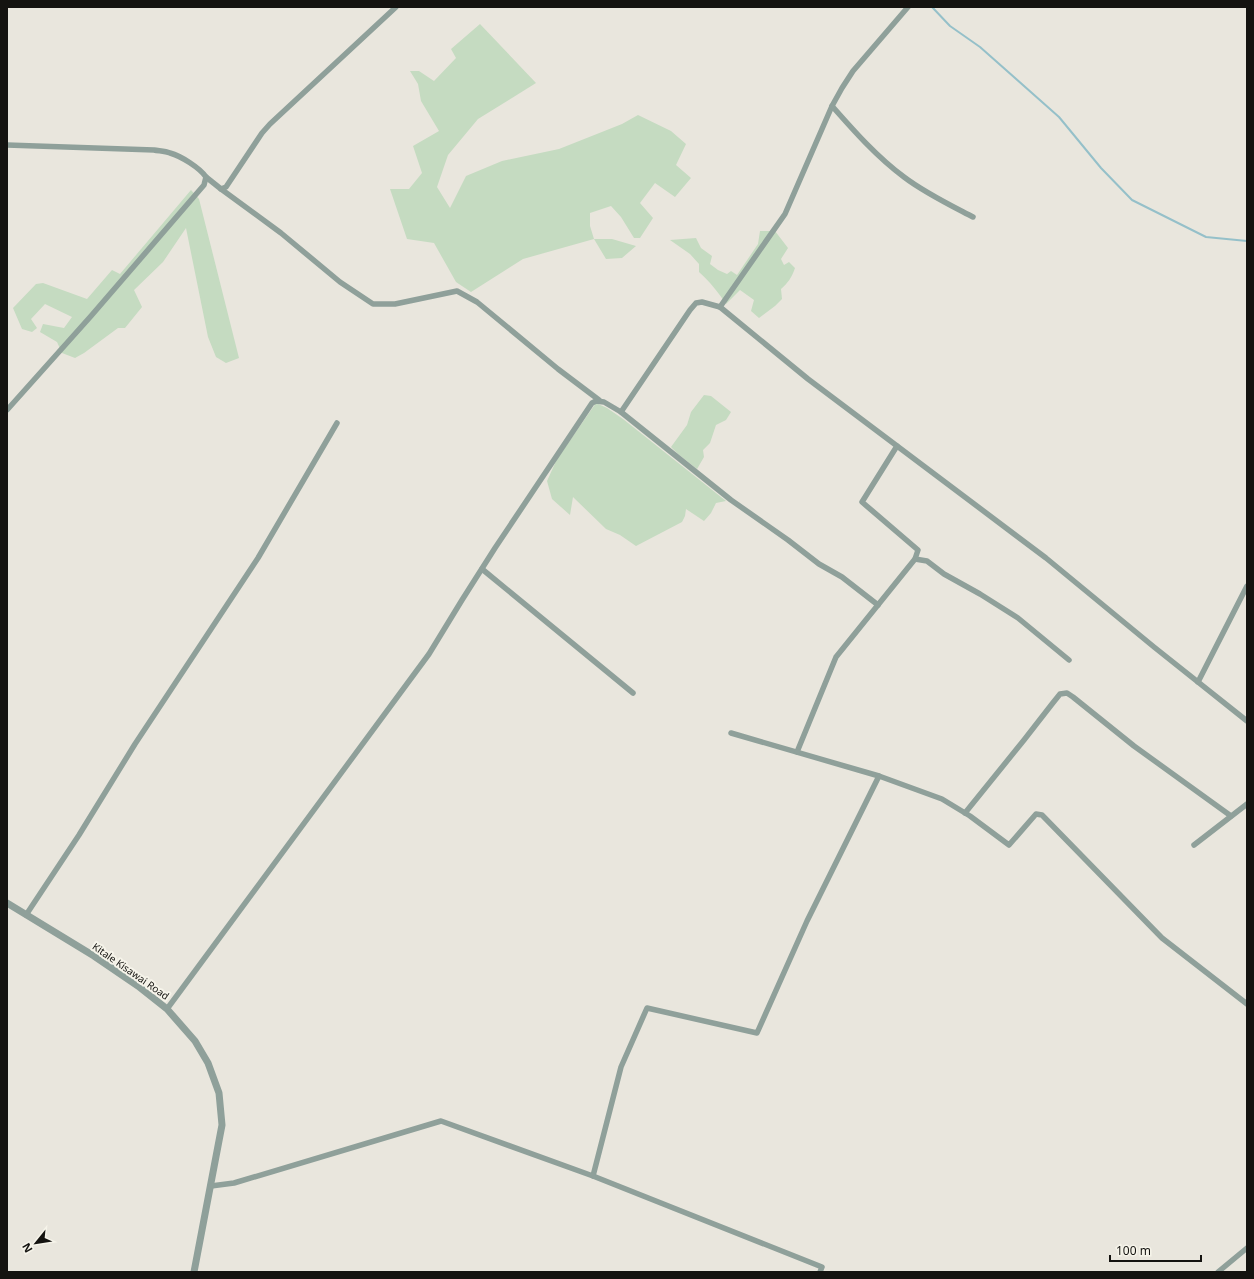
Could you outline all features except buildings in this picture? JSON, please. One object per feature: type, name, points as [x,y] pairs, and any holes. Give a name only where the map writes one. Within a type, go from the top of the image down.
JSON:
[{"type":"street","points":[[221,189],[226,187],[262,133],[270,124],[396,7]]},
{"type":"street","points":[[720,308],[785,214],[832,106],[842,88],[853,71],[908,7]]},
{"type":"street","points":[[832,106],[871,147],[905,178],[974,217]]},
{"type":"street","points":[[7,145],[154,150],[171,153],[183,158],[340,282],[373,304],[395,304],[457,292],[477,302],[558,369],[599,400],[621,412],[731,500],[819,564],[842,577],[878,605]]},
{"type":"street","points":[[7,410],[92,316],[204,185],[206,177]]},
{"type":"street","points":[[621,412],[696,303],[702,302],[720,308],[808,379],[1046,558],[1247,721]]},
{"type":"street","points":[[167,1009],[429,654],[482,568],[592,403],[599,400]]},
{"type":"street","points":[[26,915],[79,835],[135,744],[258,558],[337,423]]},
{"type":"street","points":[[797,752],[836,657],[915,559],[918,550],[862,502],[897,446]]},
{"type":"street","points":[[915,559],[927,561],[944,574],[980,594],[1011,614],[1069,660]]},
{"type":"street","points":[[482,568],[634,693]]},
{"type":"street","points":[[1198,682],[1247,586]]},
{"type":"street","points":[[965,813],[1060,694],[1067,693],[1073,696],[1134,746],[1231,816]]},
{"type":"street","points":[[731,733],[879,776],[942,799],[965,813],[1009,845],[1036,814],[1042,815],[1162,938],[1247,1004]]},
{"type":"street","points":[[593,1176],[621,1067],[648,1008],[757,1033],[807,920],[879,776]]},
{"type":"street","points":[[1194,845],[1247,804]]},
{"type":"street","name":"Kitale Kisawai Road","points":[[7,902],[94,956],[138,986],[167,1009],[195,1042],[208,1063],[219,1093],[222,1125],[194,1272]]},
{"type":"street","points":[[211,1186],[234,1183],[441,1121],[593,1176],[822,1267],[820,1272]]},
{"type":"street","points":[[1218,1272],[1247,1248]]},
{"type":"green space","points":[[480,24],[536,83],[478,119],[448,155],[437,187],[450,208],[466,176],[502,161],[559,149],[622,124],[638,115],[671,131],[686,144],[676,165],[691,178],[675,197],[655,183],[640,203],[653,218],[640,238],[634,238],[621,217],[611,206],[590,213],[590,226],[594,239],[523,259],[471,292],[456,282],[434,243],[407,239],[390,189],[409,189],[422,173],[413,146],[439,131],[421,101],[418,84],[410,71],[419,71],[434,81],[456,58],[451,49]]},
{"type":"green space","points":[[191,190],[199,199],[239,358],[226,363],[216,357],[208,337],[186,228],[163,262],[134,290],[142,307],[125,328],[118,328],[75,358],[62,353],[57,342],[40,332],[43,324],[64,328],[72,317],[45,304],[31,319],[37,328],[32,332],[22,329],[13,308],[36,284],[43,283],[87,299],[112,270],[120,274]]},
{"type":"green space","points":[[760,231],[775,231],[788,248],[781,259],[784,265],[789,262],[795,268],[790,280],[781,289],[782,299],[759,318],[751,311],[754,300],[740,290],[726,304],[714,287],[699,272],[699,264],[690,254],[670,240],[696,238],[701,248],[712,256],[710,264],[727,274],[731,271],[737,275],[758,244]]},
{"type":"green space","points":[[594,239],[612,239],[636,246],[622,258],[606,259]]},
{"type":"green space","points":[[704,395],[711,396],[731,412],[726,420],[716,425],[710,443],[703,450],[704,457],[697,469],[671,447],[687,425],[691,412]]},
{"type":"green space","points":[[596,403],[607,408],[623,419],[726,501],[716,503],[711,513],[704,521],[686,509],[682,522],[636,546],[620,535],[606,529],[573,497],[570,515],[552,499],[547,481],[557,459]]},
{"type":"waterway","points":[[932,7],[950,26],[980,47],[1059,117],[1101,168],[1132,200],[1206,237],[1247,241]]}]
